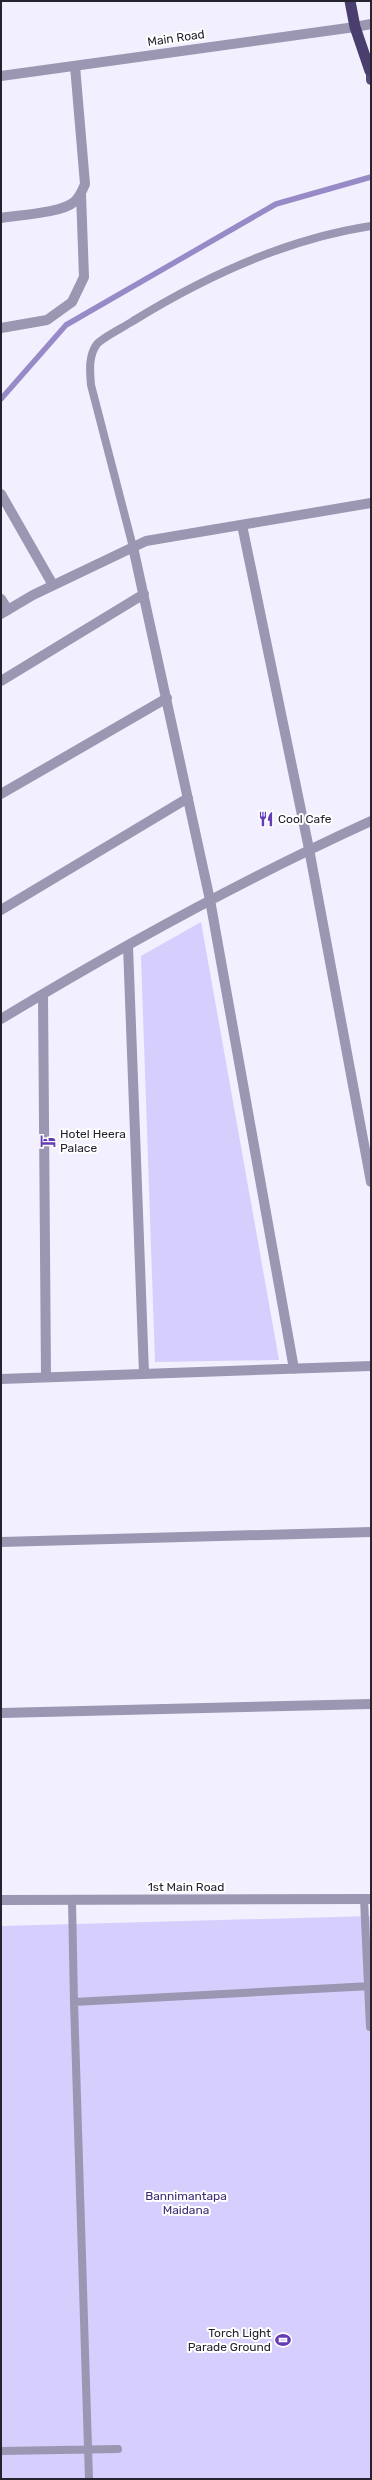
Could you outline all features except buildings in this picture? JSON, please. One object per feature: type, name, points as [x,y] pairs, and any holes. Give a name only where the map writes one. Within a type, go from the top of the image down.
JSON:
[{"type":"highway","points":[[350,1],[356,27],[371,71]]},
{"type":"street","name":"Main Road","points":[[1,76],[371,24]]},
{"type":"street","points":[[1,218],[63,208],[73,203],[81,194],[85,184],[75,66]]},
{"type":"street","points":[[1,328],[46,320],[72,302],[84,277],[81,194]]},
{"type":"street","points":[[1,494],[53,585]]},
{"type":"street","points":[[1,599],[5,612],[53,585],[146,540],[371,503]]},
{"type":"street","points":[[242,525],[309,849],[371,1182]]},
{"type":"street","points":[[133,547],[210,900],[294,1369]]},
{"type":"street","points":[[1,681],[144,594]]},
{"type":"street","points":[[1,794],[166,698]]},
{"type":"street","points":[[1,910],[188,798]]},
{"type":"street","points":[[1,1019],[210,900],[309,849],[371,821]]},
{"type":"street","points":[[128,946],[144,1373]]},
{"type":"street","points":[[43,994],[46,1377]]},
{"type":"street","points":[[1,1379],[371,1366]]},
{"type":"street","points":[[1,1542],[371,1532]]},
{"type":"street","points":[[1,1713],[371,1704]]},
{"type":"street","name":"1st Main Road","points":[[1,1900],[368,1899]]},
{"type":"lane","points":[[133,547],[91,385],[89,365],[97,344],[183,290],[265,253],[331,232],[371,226]]},
{"type":"lane","points":[[368,1899],[370,2027]]},
{"type":"lane","points":[[72,1901],[89,2479]]},
{"type":"lane","points":[[74,2002],[370,1986]]},
{"type":"lane","points":[[1,2452],[118,2449]]},
{"type":"green space","points":[[201,922],[279,1360],[155,1362],[141,956]]},
{"type":"green space","name":"Bannimantapa Maidana","points":[[371,1916],[371,2479],[1,2479],[1,1926]]},
{"type":"waterway","points":[[1,399],[66,325],[276,204],[371,177]]},
{"type":"place","name":"Cool Cafe","points":[[266,819]]},
{"type":"place","name":"Hotel Heera Palace","points":[[48,1141]]},
{"type":"place","name":"Torch Light Parade Ground","points":[[283,2340]]}]
